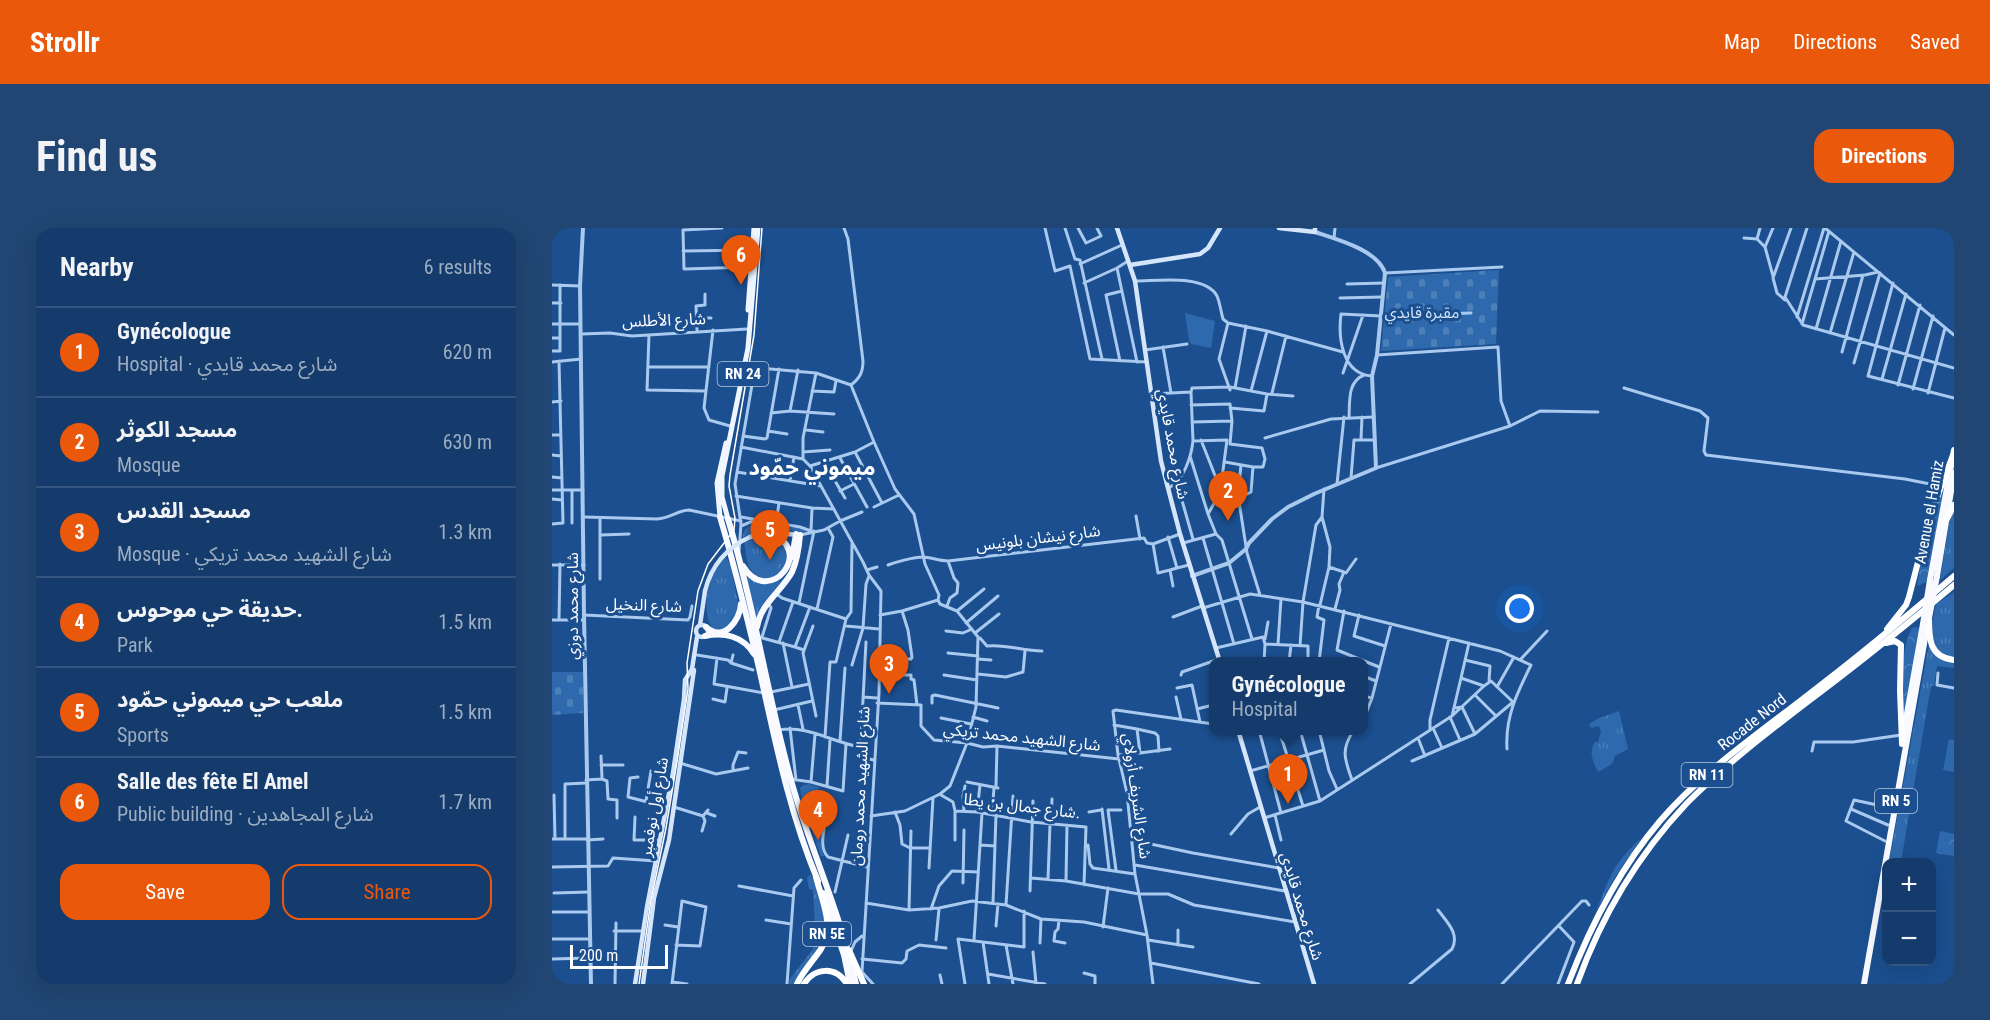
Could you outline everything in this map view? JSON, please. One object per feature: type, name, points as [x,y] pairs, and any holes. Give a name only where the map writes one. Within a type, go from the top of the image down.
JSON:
[{"type":"highway","points":[[1880,642],[1909,597],[1924,533],[1954,452]]},
{"type":"highway","name":"Avenue el Hamiz","points":[[1934,578],[1954,452]]},
{"type":"highway","name":"RN 5","points":[[1881,875],[1923,624],[1947,519],[1954,473]]},
{"type":"highway","points":[[1947,519],[1954,506]]},
{"type":"highway","name":"RN 24","points":[[724,518],[741,563],[795,818],[840,942],[849,984]]},
{"type":"highway","name":"RN 24","points":[[724,518],[756,670],[774,710],[808,835],[850,953],[856,984]]},
{"type":"highway","points":[[768,532],[779,536],[789,549],[790,560],[786,570]]},
{"type":"highway","points":[[741,563],[750,575],[764,581],[776,579],[786,570],[792,560],[798,534]]},
{"type":"highway","points":[[758,635],[761,611],[788,578],[795,565],[798,534]]},
{"type":"highway","name":"Rocade Nord","points":[[1576,984],[1594,942],[1626,882],[1680,812],[1733,760],[1880,642],[1954,576]]},
{"type":"highway","name":"RN 5","points":[[1862,984],[1929,618],[1934,578]]},
{"type":"highway","name":"Rocade Nord","points":[[1568,984],[1582,949],[1607,900],[1635,853],[1660,821],[1742,745],[1954,585]]},
{"type":"highway","points":[[1940,596],[1954,590]]},
{"type":"highway","points":[[704,626],[718,633],[734,624],[741,612],[741,594]]},
{"type":"highway","points":[[1929,618],[1929,637],[1933,648],[1938,655],[1954,660]]},
{"type":"highway","points":[[702,637],[724,635],[737,638],[753,652],[756,670]]},
{"type":"highway","points":[[1880,642],[1895,641],[1901,645],[1900,735],[1902,744]]},
{"type":"highway","name":"RN 5E","points":[[797,984],[821,949],[827,933],[826,913],[816,877]]},
{"type":"highway","name":"RN 5E","points":[[850,953],[864,984]]},
{"type":"highway","name":"RN 5E","points":[[804,984],[810,976],[821,970],[841,975],[849,984]]},
{"type":"main road","name":"RN 24","points":[[724,518],[717,483],[730,426],[747,329],[756,228]]},
{"type":"main road","name":"RN 24","points":[[724,518],[722,476],[748,348],[756,228]]},
{"type":"main road","name":"شارع محمد قايدي","points":[[1116,228],[1135,280],[1161,461],[1192,576],[1218,657]]},
{"type":"main road","points":[[1130,262],[1200,254],[1208,248],[1220,228]]},
{"type":"main road","points":[[1279,228],[1315,230]]},
{"type":"main road","points":[[702,637],[705,591],[711,573],[721,558],[731,548],[750,537],[768,532],[798,534]]},
{"type":"main road","points":[[702,637],[704,626]]},
{"type":"main road","name":"شارع أول نوفمبر","points":[[643,984],[654,898],[669,840],[697,655],[702,637]]},
{"type":"main road","name":"شارع أول نوفمبر","points":[[635,984],[667,807],[685,680],[692,669],[702,637]]},
{"type":"main road","name":"شارع محمد قايدي","points":[[1239,735],[1314,984]]},
{"type":"street","name":"شارع محمد دوزي","points":[[583,228],[580,286],[591,984]]},
{"type":"street","points":[[722,228],[683,230],[684,269],[751,267]]},
{"type":"street","points":[[844,228],[848,239],[863,361],[859,379],[851,385]]},
{"type":"street","points":[[1044,228],[1055,271],[1070,266],[1090,359],[1147,362]]},
{"type":"street","points":[[1065,228],[1075,259],[1080,260],[1102,360]]},
{"type":"street","points":[[1078,228],[1086,243],[1101,236],[1097,228]]},
{"type":"street","points":[[1334,238],[1335,228]]},
{"type":"street","points":[[1757,239],[1760,228]]},
{"type":"street","points":[[1765,248],[1773,228]]},
{"type":"street","points":[[1773,278],[1791,228]]},
{"type":"street","points":[[1787,302],[1785,297],[1807,228]]},
{"type":"street","points":[[1797,317],[1824,228],[1954,335]]},
{"type":"street","points":[[1315,230],[1375,258],[1380,262],[1385,273],[1377,355],[1372,376],[1376,468]]},
{"type":"street","points":[[1802,324],[1829,231]]},
{"type":"street","points":[[1744,238],[1757,239],[1765,248],[1777,293],[1787,302],[1802,324],[1954,368]]},
{"type":"street","points":[[1816,329],[1841,241]]},
{"type":"street","points":[[1080,264],[1123,244]]},
{"type":"street","points":[[683,250],[753,250]]},
{"type":"street","points":[[1830,333],[1854,252]]},
{"type":"street","points":[[1084,283],[1130,262]]},
{"type":"street","points":[[1385,273],[1502,267]]},
{"type":"street","points":[[1117,268],[1137,362]]},
{"type":"street","points":[[1815,279],[1879,272]]},
{"type":"street","points":[[1854,363],[1879,272]]},
{"type":"street","points":[[1842,352],[1863,275]]},
{"type":"street","points":[[1135,280],[1184,281],[1204,285],[1217,297],[1223,319],[1228,323],[1343,352]]},
{"type":"street","points":[[1347,284],[1385,283]]},
{"type":"street","points":[[1893,284],[1868,376],[1954,398]]},
{"type":"street","points":[[552,285],[580,286]]},
{"type":"street","points":[[552,351],[560,351],[560,285]]},
{"type":"street","points":[[1120,361],[1106,295],[1122,291]]},
{"type":"street","points":[[696,331],[696,306],[705,305],[705,294]]},
{"type":"street","points":[[1882,380],[1906,294]]},
{"type":"street","points":[[1340,298],[1383,297]]},
{"type":"street","points":[[552,303],[561,303]]},
{"type":"street","points":[[1898,385],[1920,305]]},
{"type":"street","points":[[1364,375],[1347,361],[1343,352],[1340,330],[1341,315],[1471,313]]},
{"type":"street","points":[[1344,373],[1363,315]]},
{"type":"street","points":[[1913,389],[1933,316]]},
{"type":"street","points":[[696,318],[711,318]]},
{"type":"street","points":[[1228,323],[1220,359],[1232,389]]},
{"type":"street","points":[[552,324],[581,324]]},
{"type":"street","points":[[1232,389],[1246,326]]},
{"type":"street","points":[[1928,393],[1946,327]]},
{"type":"street","name":"شارع الأطلس","points":[[581,334],[610,333],[632,336],[747,329]]},
{"type":"street","points":[[713,330],[704,408],[709,420],[730,426]]},
{"type":"street","points":[[1251,392],[1267,331]]},
{"type":"street","points":[[649,335],[647,390],[706,391]]},
{"type":"street","points":[[1230,408],[1264,411],[1286,336]]},
{"type":"street","points":[[552,338],[560,338]]},
{"type":"street","points":[[1145,350],[1187,344]]},
{"type":"street","points":[[1163,347],[1171,393]]},
{"type":"street","points":[[1377,355],[1498,347],[1501,401],[1510,426]]},
{"type":"street","points":[[552,362],[581,360]]},
{"type":"street","points":[[552,524],[563,524],[559,361]]},
{"type":"street","points":[[648,367],[709,367]]},
{"type":"street","points":[[739,555],[741,522],[736,496],[737,472],[754,373],[759,368],[798,370],[816,373],[851,385]]},
{"type":"street","points":[[743,436],[765,439],[779,369]]},
{"type":"street","points":[[790,411],[798,370]]},
{"type":"street","points":[[741,447],[803,459],[802,438],[806,429],[816,373]]},
{"type":"street","points":[[1349,417],[1351,387],[1356,378],[1364,375],[1372,376]]},
{"type":"street","points":[[552,377],[559,376]]},
{"type":"street","points":[[812,391],[834,392],[836,381]]},
{"type":"street","points":[[851,385],[899,495],[913,512],[923,557],[939,595],[939,604],[957,611],[987,646],[1042,651]]},
{"type":"street","points":[[1168,489],[1177,483],[1190,456],[1193,441],[1192,388],[1232,389],[1293,396]]},
{"type":"street","points":[[1624,388],[1700,411],[1708,418],[1704,451],[1706,455],[1905,479],[1941,486]]},
{"type":"street","points":[[1151,394],[1191,392]]},
{"type":"street","points":[[552,402],[561,401]]},
{"type":"street","points":[[1191,405],[1230,404],[1232,422],[1230,444]]},
{"type":"street","points":[[771,413],[809,411],[834,414]]},
{"type":"street","points":[[1192,576],[1229,563],[1246,549],[1279,513],[1324,489],[1351,478],[1510,426],[1540,411],[1598,412]]},
{"type":"street","points":[[1265,438],[1322,421],[1344,417],[1374,417]]},
{"type":"street","points":[[1337,484],[1344,417]]},
{"type":"street","points":[[1361,439],[1362,417]]},
{"type":"street","points":[[1191,422],[1232,422]]},
{"type":"street","points":[[806,429],[823,432]]},
{"type":"street","points":[[768,431],[787,434]]},
{"type":"street","points":[[552,435],[561,435]]},
{"type":"street","points":[[1201,440],[1212,470],[1216,478],[1221,480]]},
{"type":"street","points":[[1193,441],[1227,440]]},
{"type":"street","points":[[1225,462],[1263,467],[1265,459],[1262,448],[1230,444],[1227,440]]},
{"type":"street","points":[[1208,514],[1220,493],[1227,440]]},
{"type":"street","points":[[1351,478],[1353,440],[1375,440]]},
{"type":"street","points":[[810,466],[840,458],[874,442]]},
{"type":"street","points":[[803,452],[830,450]]},
{"type":"street","points":[[855,452],[882,503]]},
{"type":"street","points":[[552,455],[561,456]]},
{"type":"street","points":[[1190,456],[1215,534],[1222,540],[1252,639]]},
{"type":"street","points":[[790,480],[794,457]]},
{"type":"street","points":[[840,458],[867,507]]},
{"type":"street","name":"شارع الشهيد محمد رومان","points":[[803,459],[810,466],[880,591],[879,693],[862,936]]},
{"type":"street","points":[[824,462],[845,498]]},
{"type":"street","points":[[1241,465],[1238,496],[1246,549],[1260,595]]},
{"type":"street","points":[[1220,493],[1238,496],[1251,492],[1253,467]]},
{"type":"street","points":[[737,472],[820,486]]},
{"type":"street","points":[[552,477],[562,478]]},
{"type":"street","points":[[1177,483],[1193,540]]},
{"type":"street","points":[[840,491],[855,484]]},
{"type":"street","points":[[1320,657],[1324,620],[1317,616],[1329,567],[1330,547],[1322,517],[1324,489]]},
{"type":"street","points":[[552,490],[584,490]]},
{"type":"street","points":[[572,491],[572,523]]},
{"type":"street","points":[[874,507],[899,495]]},
{"type":"street","points":[[736,496],[812,508],[834,509]]},
{"type":"street","points":[[552,498],[562,500]]},
{"type":"street","points":[[776,524],[779,503]]},
{"type":"street","points":[[799,603],[813,531],[812,508]]},
{"type":"street","points":[[584,517],[657,519],[668,518],[684,510],[741,522],[754,521],[813,531]]},
{"type":"street","points":[[798,534],[828,528],[862,512]]},
{"type":"street","points":[[1136,516],[1140,538],[1144,538],[1147,543],[1154,544],[1180,534]]},
{"type":"street","points":[[1300,646],[1303,602],[1316,525],[1322,517]]},
{"type":"street","points":[[600,518],[600,579]]},
{"type":"street","points":[[741,522],[754,521]]},
{"type":"street","points":[[816,609],[833,537],[828,528]]},
{"type":"street","points":[[600,535],[629,534]]},
{"type":"street","points":[[1183,543],[1215,534]]},
{"type":"street","points":[[1168,537],[1177,568]]},
{"type":"street","name":"شارع نيشان بلونيس","points":[[923,557],[935,561],[948,561],[1140,538]]},
{"type":"street","points":[[1203,538],[1234,644]]},
{"type":"street","points":[[825,737],[830,662],[836,662],[846,619],[851,612],[852,543]]},
{"type":"street","points":[[1154,544],[1158,573],[1190,565]]},
{"type":"street","points":[[888,565],[901,560],[923,557]]},
{"type":"street","points":[[1335,609],[1340,590],[1339,584],[1344,572],[1346,573],[1356,560]]},
{"type":"street","points":[[947,606],[950,598],[957,593],[958,583],[948,561]]},
{"type":"street","points":[[552,564],[584,565]]},
{"type":"street","points":[[559,620],[560,564]]},
{"type":"street","points":[[867,570],[877,567]]},
{"type":"street","points":[[1329,567],[1344,572]]},
{"type":"street","points":[[1170,570],[1173,586]]},
{"type":"street","points":[[852,665],[863,628],[866,584],[869,575]]},
{"type":"street","points":[[957,611],[984,590]]},
{"type":"street","points":[[775,593],[793,602],[846,619]]},
{"type":"street","points":[[1173,617],[1250,594],[1260,595],[1344,611],[1514,657],[1531,665],[1510,712],[1506,731],[1507,748]]},
{"type":"street","points":[[966,623],[998,596]]},
{"type":"street","points":[[1278,644],[1281,599]]},
{"type":"street","points":[[880,615],[938,600]]},
{"type":"street","points":[[792,687],[781,643],[793,602]]},
{"type":"street","name":"شارع النخيل","points":[[584,618],[688,620],[692,606]]},
{"type":"street","points":[[795,647],[810,607]]},
{"type":"street","points":[[902,611],[908,630],[912,657],[903,659]]},
{"type":"street","points":[[1344,611],[1337,648],[1352,657]]},
{"type":"street","points":[[946,631],[963,633],[973,631],[999,614]]},
{"type":"street","points":[[1359,615],[1354,636],[1385,646]]},
{"type":"street","points":[[552,620],[584,618]]},
{"type":"street","points":[[1264,657],[1268,622]]},
{"type":"street","points":[[1368,708],[1390,624]]},
{"type":"street","points":[[813,626],[804,650],[816,716]]},
{"type":"street","points":[[846,626],[879,629]]},
{"type":"street","points":[[1520,660],[1547,631]]},
{"type":"street","points":[[758,635],[804,650]]},
{"type":"street","points":[[871,816],[905,811],[940,794],[950,786],[967,743],[973,717],[978,637]]},
{"type":"street","points":[[1215,649],[1261,637],[1265,639]]},
{"type":"street","points":[[1442,748],[1430,720],[1449,638]]},
{"type":"street","points":[[866,642],[860,758],[874,760]]},
{"type":"street","points":[[1460,740],[1451,717],[1469,643]]},
{"type":"street","points":[[1265,644],[1308,646],[1308,657]]},
{"type":"street","points":[[1290,657],[1291,645]]},
{"type":"street","points":[[977,674],[1006,677],[1023,672],[1025,651]]},
{"type":"street","points":[[948,652],[992,660]]},
{"type":"street","points":[[877,703],[916,705],[914,680],[911,679],[911,675],[903,675],[902,653]]},
{"type":"street","points":[[731,663],[733,654]]},
{"type":"street","points":[[697,655],[728,660],[731,663],[756,670]]},
{"type":"street","points":[[1497,687],[1514,657]]},
{"type":"street","points":[[717,658],[714,684],[727,688],[767,692],[809,684]]},
{"type":"street","points":[[1466,660],[1490,666],[1488,683]]},
{"type":"street","points":[[1181,675],[1182,672],[1209,663]]},
{"type":"street","points":[[1368,663],[1379,667]]},
{"type":"street","points":[[840,742],[845,668]]},
{"type":"street","points":[[1938,673],[1937,685],[1954,688]]},
{"type":"street","points":[[944,675],[977,680]]},
{"type":"street","points":[[1368,678],[1376,681]]},
{"type":"street","points":[[1461,678],[1484,686]]},
{"type":"street","points":[[1264,818],[1320,801],[1451,717],[1491,681],[1513,702]]},
{"type":"street","points":[[1177,688],[1192,686],[1200,723]]},
{"type":"street","points":[[713,699],[725,702],[727,688]]},
{"type":"street","points":[[976,690],[982,690]]},
{"type":"street","points":[[932,703],[932,696],[935,695],[998,708]]},
{"type":"street","points":[[1475,695],[1496,716]]},
{"type":"street","points":[[863,697],[877,698]]},
{"type":"street","points":[[1176,697],[1181,719]]},
{"type":"street","points":[[1368,697],[1372,698]]},
{"type":"street","points":[[774,710],[812,701]]},
{"type":"street","points":[[1412,761],[1475,734],[1513,702]]},
{"type":"street","points":[[798,705],[803,729]]},
{"type":"street","name":"شارع الشهيد محمد تريكي","points":[[916,705],[921,705],[921,726],[934,740],[983,747],[997,746],[1118,757],[1170,749]]},
{"type":"street","points":[[1197,709],[1209,707]]},
{"type":"street","points":[[1454,708],[1462,707]]},
{"type":"street","points":[[1462,707],[1475,734]]},
{"type":"street","points":[[1506,707],[1510,712]]},
{"type":"street","name":"شارع الشريف أزولاي","points":[[1153,984],[1148,935],[1139,894],[1127,793],[1118,757],[1113,711],[1209,724]]},
{"type":"street","points":[[973,717],[987,721]]},
{"type":"street","points":[[941,718],[971,724]]},
{"type":"street","points":[[1114,725],[1155,733],[1158,736],[1159,751]]},
{"type":"street","points":[[790,728],[793,780],[811,782],[843,791],[846,744]]},
{"type":"street","points":[[779,730],[803,729],[830,740],[860,747]]},
{"type":"street","points":[[1137,729],[1140,753]]},
{"type":"street","points":[[811,782],[815,734]]},
{"type":"street","points":[[1260,735],[1281,813]]},
{"type":"street","points":[[1280,735],[1303,806]]},
{"type":"street","points":[[1301,735],[1320,801]]},
{"type":"street","points":[[1320,735],[1329,771],[1337,790]]},
{"type":"street","points":[[1351,735],[1344,754],[1352,780]]},
{"type":"street","points":[[1812,751],[1814,742],[1853,742],[1900,735]]},
{"type":"street","points":[[1418,738],[1425,756]]},
{"type":"street","points":[[827,786],[830,740]]},
{"type":"street","points":[[996,926],[994,815],[997,746]]},
{"type":"street","points":[[1250,771],[1324,750]]},
{"type":"street","points":[[734,770],[733,765],[738,752],[747,753]]},
{"type":"street","points":[[601,756],[602,779]]},
{"type":"street","points":[[680,763],[716,774],[748,768]]},
{"type":"street","points":[[601,765],[623,765]]},
{"type":"street","points":[[646,801],[651,771]]},
{"type":"street","points":[[638,777],[630,778],[628,797],[667,807]]},
{"type":"street","points":[[565,839],[565,784],[602,779],[607,781],[608,799],[617,800],[617,819]]},
{"type":"street","points":[[964,811],[963,796],[966,784],[996,788]]},
{"type":"street","points":[[974,940],[978,901],[980,785]]},
{"type":"street","name":"شارع جمال بن يطا.","points":[[940,794],[953,802],[955,811],[1087,828],[1084,885]]},
{"type":"street","points":[[554,795],[553,839],[603,839]]},
{"type":"street","points":[[1006,905],[1013,796]]},
{"type":"street","points":[[929,868],[933,797]]},
{"type":"street","points":[[1048,879],[1052,799]]},
{"type":"street","points":[[1885,841],[1846,821],[1854,800],[1891,808]]},
{"type":"street","points":[[1030,891],[1033,801]]},
{"type":"street","points":[[674,807],[703,816]]},
{"type":"street","points":[[1231,834],[1248,814],[1260,807]]},
{"type":"street","points":[[1851,808],[1888,825]]},
{"type":"street","points":[[1102,809],[1109,869]]},
{"type":"street","points":[[1089,812],[1102,809],[1121,810]]},
{"type":"street","points":[[1108,810],[1116,870]]},
{"type":"street","points":[[814,811],[826,816],[824,853],[828,857],[868,868]]},
{"type":"street","points":[[955,811],[955,840]]},
{"type":"street","points":[[703,816],[707,812],[715,816]]},
{"type":"street","points":[[895,813],[900,825],[902,844],[910,849],[929,848]]},
{"type":"street","points":[[1274,814],[1281,840]]},
{"type":"street","points":[[702,831],[705,821],[703,816]]},
{"type":"street","points":[[634,817],[634,840],[660,840]]},
{"type":"street","points":[[1066,881],[1067,825]]},
{"type":"street","points":[[963,883],[964,830]]},
{"type":"street","points":[[909,910],[911,831]]},
{"type":"street","points":[[835,892],[848,835]]},
{"type":"street","points":[[1132,840],[1193,854],[1279,868]]},
{"type":"street","points":[[980,844],[995,846]]},
{"type":"street","points":[[1088,845],[1090,864],[1093,868],[1136,874]]},
{"type":"street","points":[[552,867],[608,866],[613,858],[656,861]]},
{"type":"street","points":[[1135,865],[1287,891]]},
{"type":"street","points":[[931,909],[943,880],[952,871],[979,872]]},
{"type":"street","points":[[1031,878],[1066,881],[1139,894],[1168,894],[1194,905],[1296,922]]},
{"type":"street","points":[[787,984],[794,888],[801,880]]},
{"type":"street","points":[[739,885],[793,896]]},
{"type":"street","points":[[1103,927],[1108,888]]},
{"type":"street","points":[[554,893],[588,892]]},
{"type":"street","points":[[676,945],[700,946],[706,907],[682,901],[678,927],[676,945],[672,983],[687,984]]},
{"type":"street","points":[[866,903],[909,910],[939,908],[978,901],[1006,905],[1041,919],[1148,935]]},
{"type":"street","points":[[1502,984],[1582,901],[1586,901],[1589,905]]},
{"type":"street","points":[[936,940],[939,908]]},
{"type":"street","points":[[1410,984],[1455,945],[1453,931],[1438,910]]},
{"type":"street","points":[[552,912],[589,912]]},
{"type":"street","points":[[965,984],[958,941],[960,939],[974,940],[1024,947],[1024,912]]},
{"type":"street","points":[[1040,943],[1041,919]]},
{"type":"street","points":[[766,920],[791,924]]},
{"type":"street","points":[[1059,920],[1054,942],[1065,943]]},
{"type":"street","points":[[615,984],[614,932],[616,923]]},
{"type":"street","points":[[665,925],[678,927]]},
{"type":"street","points":[[1558,926],[1574,942],[1558,984]]},
{"type":"street","points":[[1178,930],[1178,945]]},
{"type":"street","points":[[614,932],[643,931]]},
{"type":"street","points":[[850,953],[853,944],[862,936]]},
{"type":"street","points":[[862,936],[862,972],[873,984]]},
{"type":"street","points":[[552,939],[589,939]]},
{"type":"street","points":[[1148,940],[1193,947]]},
{"type":"street","points":[[983,942],[989,984]]},
{"type":"street","points":[[862,959],[902,963],[906,959],[907,951],[919,945],[946,948]]},
{"type":"street","points":[[1006,945],[1013,984]]},
{"type":"street","points":[[1033,952],[1036,983]]},
{"type":"street","points":[[552,959],[590,958]]},
{"type":"street","points":[[1151,963],[1259,984]]},
{"type":"street","points":[[1084,973],[1095,976],[1095,984]]},
{"type":"street","points":[[988,974],[1045,984]]},
{"type":"street","points":[[940,975],[942,984]]},
{"type":"green space","name":"مقبرة قايدي","points":[[1499,270],[1496,344],[1381,351],[1388,277]]},
{"type":"green space","points":[[1185,313],[1215,321],[1211,348],[1191,344]]},
{"type":"green space","points":[[1940,494],[1943,495],[1927,582],[1917,586],[1924,542]]},
{"type":"green space","points":[[1954,510],[1954,568],[1940,580],[1949,524]]},
{"type":"green space","points":[[757,524],[798,528],[806,531],[803,533],[765,532],[743,537],[747,528]]},
{"type":"green space","points":[[766,535],[773,536],[785,545],[787,567],[769,580],[761,578],[749,567],[744,542]]},
{"type":"green space","points":[[763,548],[779,549],[776,573],[761,571]]},
{"type":"green space","points":[[725,556],[730,564],[740,611],[730,624],[714,630],[708,618],[707,594],[711,579]]},
{"type":"green space","points":[[746,574],[757,582],[764,583],[776,582],[787,575],[768,598],[756,619]]},
{"type":"green space","points":[[1954,592],[1954,658],[1951,658],[1937,651],[1932,628],[1936,604]]},
{"type":"green space","points":[[1912,628],[1920,629],[1904,713],[1902,681],[1905,646]]},
{"type":"green space","points":[[1929,644],[1944,661],[1954,663],[1954,668],[1937,666],[1934,686],[1931,686],[1902,858],[1890,858]]},
{"type":"green space","points":[[552,672],[583,672],[583,713],[552,715]]},
{"type":"green space","points":[[1619,711],[1628,749],[1615,756],[1612,764],[1598,772],[1592,757],[1592,750],[1595,742],[1598,742],[1601,731],[1599,726],[1591,728],[1589,724]]},
{"type":"green space","points":[[1949,739],[1954,740],[1954,772],[1943,770]]},
{"type":"green space","points":[[809,784],[819,787],[814,808],[803,807],[800,788]]},
{"type":"green space","points":[[815,817],[825,821],[821,845],[824,856],[821,856],[811,829]]},
{"type":"green space","points":[[1940,831],[1954,834],[1954,856],[1936,853]]},
{"type":"green space","points":[[1642,837],[1615,877],[1596,912],[1613,871]]},
{"type":"green space","points":[[811,874],[822,908],[823,932],[814,954],[795,984],[789,984],[789,980],[813,949],[815,927],[813,890],[809,889],[807,878]]},
{"type":"tram line","points":[[639,984],[651,900],[666,828],[688,689],[687,663],[698,591],[708,564],[734,530],[735,518],[729,486],[730,475],[754,335],[762,228]]},
{"type":"place","name":"Salle des fête El Amel","points":[[741,285]]},
{"type":"place","name":"مسجد الكوثر","points":[[1228,521]]},
{"type":"place","name":"ملعب حي ميموني حمّود","points":[[770,560]]},
{"type":"place","name":"مسجد القدس","points":[[889,694]]},
{"type":"place","name":"Gynécologue","points":[[1288,804]]},
{"type":"place","name":"حديقة حي موحوس.","points":[[818,840]]},
{"type":"district","name":"ميموني حمّود","points":[[812,467]]}]
